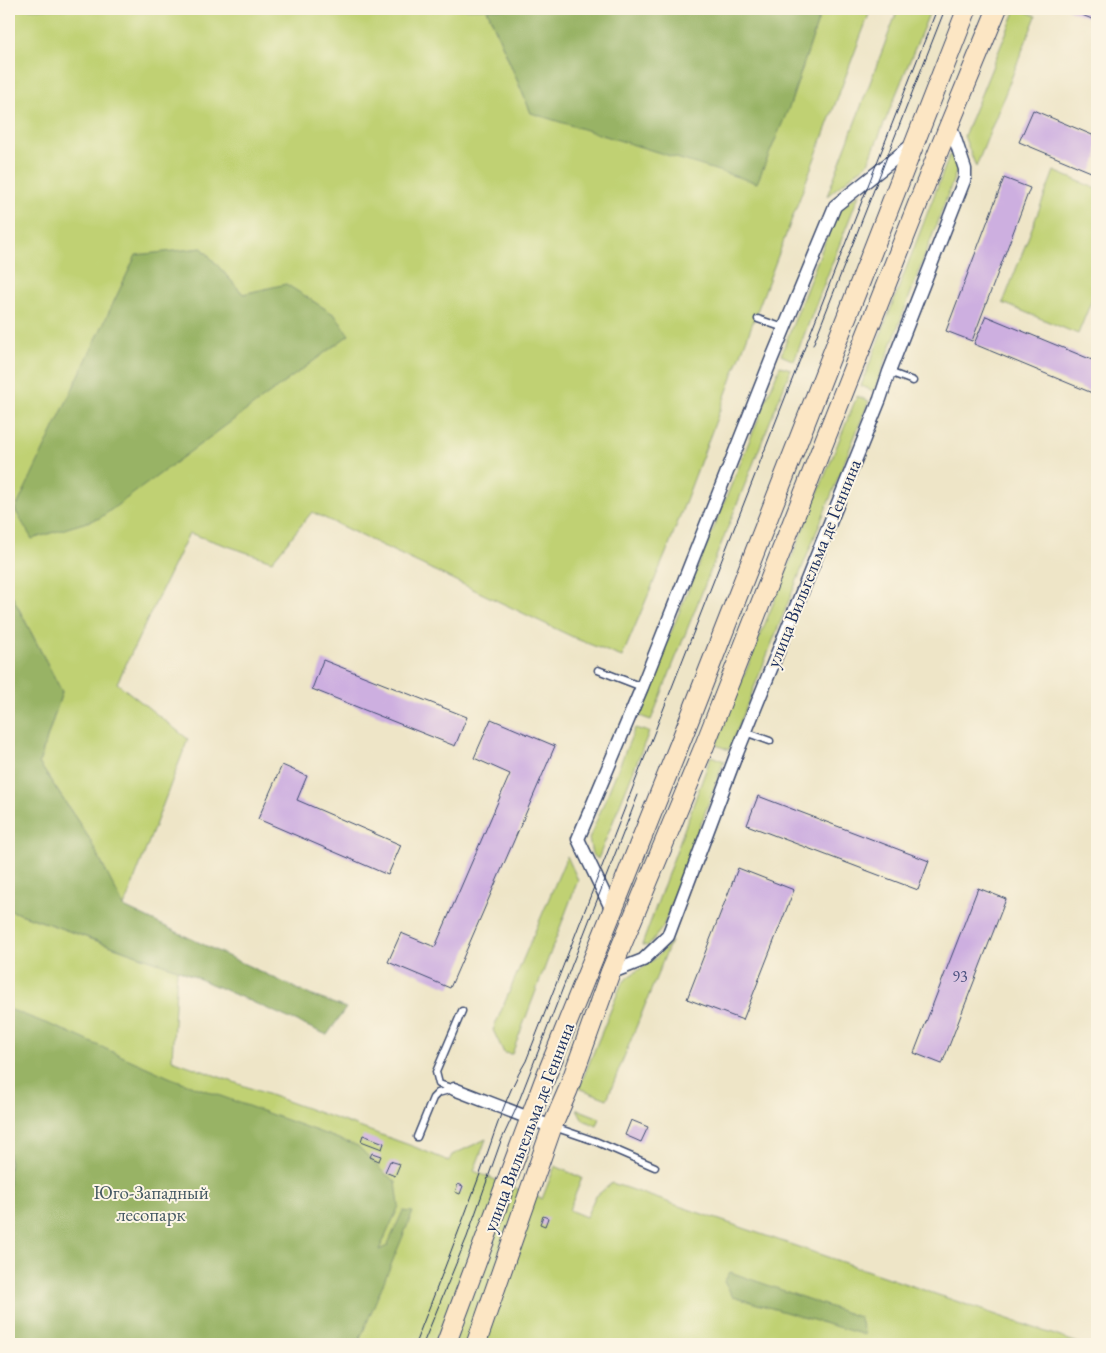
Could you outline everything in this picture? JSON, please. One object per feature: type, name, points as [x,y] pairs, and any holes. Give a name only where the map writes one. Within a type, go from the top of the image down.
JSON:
[{"type":"main road","name":"улица Вильгельма де Геннина","points":[[446,1344],[531,1117],[682,738],[967,9]]},
{"type":"main road","name":"улица Вильгельма де Геннина","points":[[476,1344],[552,1127],[568,1090],[610,973],[704,747],[997,9]]},
{"type":"street","name":"улица Вильгельма де Геннина","points":[[610,973],[643,960],[668,936],[745,732],[872,418],[965,178],[965,169],[950,124]]},
{"type":"street","name":"улица Вильгельма де Геннина","points":[[612,910],[578,839],[642,687],[784,328],[835,206],[915,142]]},
{"type":"street","points":[[454,1089],[531,1117],[552,1127]]},
{"type":"lane","points":[[758,319],[784,328]]},
{"type":"lane","points":[[889,372],[913,381]]},
{"type":"lane","points":[[598,670],[642,687]]},
{"type":"lane","points":[[745,732],[770,741]]},
{"type":"lane","points":[[454,1089],[439,1084],[436,1072],[462,1011]]},
{"type":"lane","points":[[417,1137],[433,1098],[438,1093],[454,1089]]},
{"type":"lane","points":[[552,1127],[595,1141],[655,1167]]},
{"type":"green space","points":[[9,9],[487,9],[531,113],[790,105],[822,9],[871,9],[666,553],[622,657],[579,640],[312,512],[272,561],[189,533],[117,683],[188,739],[124,907],[9,867],[100,861],[89,838],[39,763],[62,692],[9,590]],"holes":[[[202,248],[243,294],[286,285],[32,538]]]},
{"type":"green space","points":[[487,9],[822,9],[790,105],[757,183],[531,113]]},
{"type":"green space","points":[[898,9],[931,9],[868,163],[827,196]]},
{"type":"green space","points":[[1016,9],[1036,16],[976,167],[964,136]]},
{"type":"green space","points":[[950,154],[954,156],[957,170],[874,391],[861,386]]},
{"type":"green space","points":[[1054,171],[1097,189],[1097,287],[1078,334],[1003,303]]},
{"type":"green space","points":[[860,192],[794,361],[781,355],[836,213]]},
{"type":"green space","points":[[202,248],[243,294],[286,284],[335,315],[349,335],[100,518],[32,539],[15,510],[136,255]]},
{"type":"green space","points":[[780,366],[791,369],[651,720],[637,715]]},
{"type":"green space","points":[[857,396],[869,401],[729,750],[716,745]]},
{"type":"green space","points":[[9,590],[62,692],[39,763],[89,838],[124,907],[310,995],[346,1008],[327,1035],[177,969],[9,910]]},
{"type":"green space","points":[[635,728],[649,732],[598,859],[592,854],[589,839]]},
{"type":"green space","points":[[711,756],[724,761],[663,927],[648,946],[642,945]]},
{"type":"green space","points":[[567,856],[578,880],[512,1054],[504,1053],[493,1030]]},
{"type":"green space","name":"Юго-Западный лесопарк","points":[[9,910],[177,969],[172,1060],[449,1161],[452,1155],[486,1139],[474,1171],[542,1199],[555,1166],[582,1178],[569,1210],[586,1217],[595,1197],[612,1183],[1081,1344],[9,1344]]},
{"type":"green space","points":[[671,941],[607,1099],[579,1088],[621,985],[628,977],[656,958]]},
{"type":"green space","name":"Юго-Западный лесопарк","points":[[9,1009],[66,1031],[171,1078],[358,1146],[383,1172],[396,1182],[399,1206],[379,1250],[387,1246],[403,1211],[413,1212],[358,1344],[9,1344]]},
{"type":"green space","points":[[577,1109],[600,1118],[597,1126],[583,1120]]},
{"type":"green space","points":[[730,1272],[859,1317],[865,1335],[733,1297],[724,1282]]},
{"type":"building","points":[[1067,9],[1089,9],[1097,12],[1097,21]]},
{"type":"building","points":[[1033,110],[1097,137],[1097,157],[1091,172],[1019,142]]},
{"type":"building","points":[[1004,178],[1030,188],[972,341],[946,331]]},
{"type":"building","points":[[986,316],[1097,362],[1097,395],[974,344]]},
{"type":"building","points":[[323,660],[467,717],[455,746],[312,689]]},
{"type":"building","points":[[491,719],[555,746],[450,988],[388,962],[401,933],[435,947],[510,774],[474,758]]},
{"type":"building","points":[[282,765],[307,776],[297,800],[401,845],[388,875],[258,819]]},
{"type":"building","points":[[758,796],[929,861],[918,890],[747,825]]},
{"type":"building","points":[[738,868],[794,890],[743,1020],[687,999]]},
{"type":"building","points":[[978,888],[1006,899],[942,1064],[914,1053]]},
{"type":"building","points":[[631,1120],[648,1127],[641,1142],[625,1135]]},
{"type":"building","points":[[363,1135],[384,1143],[382,1149],[361,1141]]},
{"type":"building","points":[[372,1153],[381,1156],[379,1161],[370,1157]]},
{"type":"building","points":[[390,1161],[400,1164],[395,1176],[385,1172]]},
{"type":"building","points":[[458,1184],[463,1186],[460,1194],[455,1192]]},
{"type":"building","points":[[543,1216],[548,1218],[545,1226],[540,1224]]},
{"type":"tram line","points":[[415,1344],[506,1102],[526,1061],[937,9]]},
{"type":"tram line","points":[[813,345],[945,9]]},
{"type":"tram line","points":[[423,1344],[467,1237],[501,1141],[515,1111],[638,795]]}]
